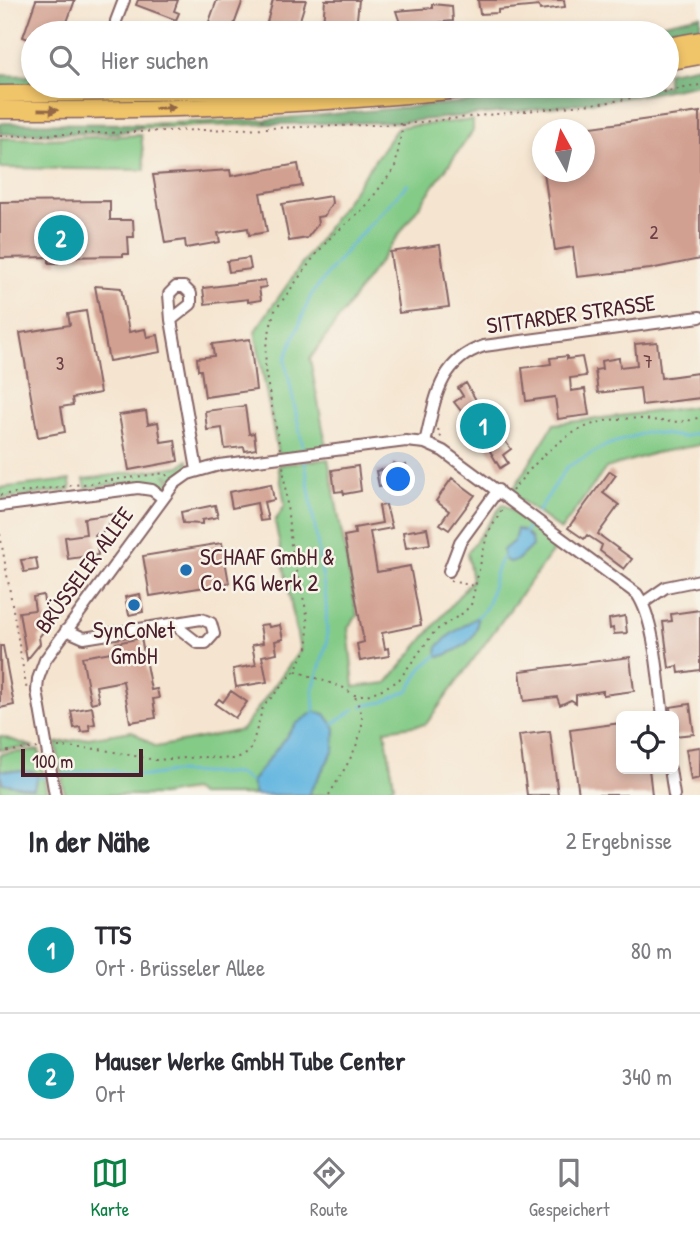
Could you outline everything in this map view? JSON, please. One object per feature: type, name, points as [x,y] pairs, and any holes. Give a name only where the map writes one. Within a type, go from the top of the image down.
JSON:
[{"type":"highway","points":[[679,44],[700,40]]},
{"type":"highway","points":[[679,60],[700,56]]},
{"type":"highway","points":[[0,94],[21,94]]},
{"type":"highway","points":[[0,110],[97,111],[322,103],[373,98]]},
{"type":"street","points":[[116,21],[124,0]]},
{"type":"street","name":"SITTARDER STRASSE","points":[[425,443],[447,369],[471,350],[484,345],[700,317]]},
{"type":"street","points":[[172,320],[197,470]]},
{"type":"street","name":"BRÜSSELER ALLEE","points":[[55,795],[42,748],[37,691],[45,660],[174,484],[197,470],[406,441],[425,443],[443,451],[498,490],[627,586],[643,603]]},
{"type":"street","points":[[0,506],[138,488],[152,490],[163,498]]},
{"type":"street","points":[[449,576],[460,542],[498,490]]},
{"type":"street","points":[[662,711],[649,621],[643,603],[666,587],[700,580]]},
{"type":"street","points":[[66,630],[84,638],[178,623]]},
{"type":"street","points":[[671,774],[674,795]]},
{"type":"path","points":[[679,89],[700,85]]},
{"type":"path","points":[[0,136],[402,124],[631,98]]},
{"type":"path","points":[[0,752],[67,746],[155,760],[202,757],[233,759],[245,755],[251,749],[263,707],[295,670],[308,646],[309,633],[291,545],[282,457],[265,370],[269,325],[283,296],[314,257],[329,239],[365,207],[395,168],[402,124]]},
{"type":"path","points":[[354,695],[367,695],[398,681],[435,631],[471,605],[487,535],[524,476],[555,443],[591,424],[639,418],[674,423],[700,417]]},
{"type":"path","points":[[438,423],[446,446],[443,451]]},
{"type":"path","points":[[0,495],[165,473],[174,484]]},
{"type":"path","points":[[0,534],[28,697]]},
{"type":"path","points":[[449,576],[476,586]]},
{"type":"path","points":[[295,670],[345,688],[354,695],[362,713],[362,722],[352,754],[329,795]]},
{"type":"path","points":[[36,740],[42,748]]},
{"type":"green space","points":[[700,15],[700,30],[679,35],[679,21],[673,21]]},
{"type":"green space","points":[[700,66],[700,84],[679,88],[679,70]]},
{"type":"green space","points":[[0,75],[21,76],[21,86],[0,87]]},
{"type":"green space","points":[[500,98],[621,98],[402,122],[267,124],[264,120]]},
{"type":"green space","points":[[264,120],[267,124],[139,128],[142,124]]},
{"type":"green space","points":[[473,120],[473,131],[310,359],[327,450],[278,456],[255,331],[398,127]]},
{"type":"green space","points":[[0,123],[142,124],[139,128],[117,133],[0,134]]},
{"type":"green space","points":[[141,135],[145,170],[0,168],[0,138]]},
{"type":"green space","points":[[700,406],[700,445],[655,453],[606,468],[561,530],[511,493],[554,424]]},
{"type":"green space","points":[[328,459],[357,616],[348,627],[354,687],[387,683],[472,580],[467,553],[503,504],[558,544],[426,724],[385,730],[394,785],[380,795],[200,795],[192,790],[161,795],[65,795],[56,743],[132,731],[156,747],[242,730],[300,650],[275,521],[285,505],[278,465]]},
{"type":"green space","points":[[188,460],[190,471],[173,481],[165,475],[171,484],[165,489],[133,482],[86,488],[84,479],[180,466]]},
{"type":"green space","points":[[70,480],[71,490],[0,499],[0,488]]},
{"type":"green space","points":[[0,736],[34,747],[0,750]]},
{"type":"green space","points":[[39,750],[47,795],[0,793],[0,754]]},
{"type":"water","points":[[517,529],[525,532],[531,539],[532,546],[516,561],[508,562],[503,557],[503,550],[514,541]]},
{"type":"water","points":[[477,617],[475,632],[467,643],[440,657],[437,655],[438,646]]},
{"type":"water","points":[[314,712],[325,714],[335,728],[334,750],[308,795],[255,795],[251,782],[296,724]]},
{"type":"water","points":[[0,770],[35,772],[38,778],[33,789],[2,783]]},
{"type":"building","points":[[36,0],[75,0],[67,21],[29,21]]},
{"type":"building","points":[[138,0],[178,0],[174,11],[179,13],[176,20],[136,5]]},
{"type":"building","points":[[217,0],[243,0],[235,21],[209,21]]},
{"type":"building","points":[[273,0],[306,0],[300,21],[267,21]]},
{"type":"building","points":[[325,0],[359,0],[357,21],[323,21]]},
{"type":"building","points":[[478,0],[564,0],[565,7],[540,10],[539,6],[480,14]]},
{"type":"building","points":[[432,4],[452,6],[453,21],[399,21],[396,11],[432,8]]},
{"type":"building","points":[[700,112],[700,259],[650,269],[577,277],[573,247],[555,250],[545,182],[595,182],[595,126]]},
{"type":"building","points":[[298,164],[302,186],[260,193],[267,232],[249,235],[248,228],[218,233],[220,242],[186,248],[185,240],[165,243],[153,175],[230,170],[231,176]]},
{"type":"building","points":[[331,196],[332,203],[324,216],[317,217],[318,224],[307,238],[289,241],[282,204]]},
{"type":"building","points":[[110,201],[110,220],[133,220],[134,237],[128,237],[129,254],[58,257],[58,263],[49,263],[49,257],[0,258],[0,202]]},
{"type":"building","points":[[440,245],[449,307],[399,313],[390,252]]},
{"type":"building","points":[[249,258],[251,269],[229,272],[227,261]]},
{"type":"building","points":[[265,280],[266,287],[259,288],[261,300],[205,304],[203,288]]},
{"type":"building","points":[[95,286],[121,288],[129,332],[145,329],[147,337],[158,335],[161,352],[109,361]]},
{"type":"building","points":[[86,311],[100,393],[72,398],[73,405],[61,407],[65,432],[38,437],[20,333],[70,325],[68,314]]},
{"type":"building","points":[[250,339],[256,390],[205,397],[197,358],[214,356],[212,344]]},
{"type":"building","points":[[657,342],[661,378],[698,373],[700,398],[642,405],[640,388],[598,393],[595,370],[602,369],[601,361],[619,358],[620,367],[637,365],[635,344]]},
{"type":"building","points":[[567,356],[567,359],[582,357],[586,376],[570,378],[571,391],[585,389],[589,415],[558,419],[555,397],[526,401],[522,368],[551,364],[550,358]]},
{"type":"building","points":[[466,383],[486,417],[490,412],[496,417],[491,423],[511,449],[503,455],[508,463],[500,468],[480,434],[476,439],[470,434],[475,429],[454,402],[463,396],[458,388]]},
{"type":"building","points":[[245,406],[249,434],[254,433],[256,449],[225,449],[222,428],[207,430],[205,411]]},
{"type":"building","points":[[146,411],[148,424],[158,422],[161,442],[175,440],[178,461],[129,470],[119,415]]},
{"type":"building","points":[[394,463],[399,466],[406,465],[409,481],[379,486],[376,471],[391,468]]},
{"type":"building","points":[[358,466],[361,491],[344,494],[343,491],[335,492],[332,470]]},
{"type":"building","points":[[610,471],[616,475],[603,493],[619,505],[598,534],[632,559],[624,569],[600,551],[602,545],[587,535],[584,539],[568,528]]},
{"type":"building","points":[[452,478],[475,495],[449,530],[440,524],[449,511],[436,501]]},
{"type":"building","points":[[271,484],[274,500],[264,502],[268,520],[260,521],[257,503],[232,508],[229,492]]},
{"type":"building","points":[[215,505],[218,517],[202,520],[202,524],[183,523],[181,512]]},
{"type":"building","points":[[386,505],[392,528],[370,532],[377,572],[410,566],[421,625],[382,633],[389,656],[360,661],[357,644],[364,642],[344,536],[355,534],[354,528],[382,523],[379,506]]},
{"type":"building","points":[[115,514],[102,533],[95,534],[98,555],[68,559],[65,537],[86,534],[84,518]]},
{"type":"building","points":[[427,528],[430,544],[406,548],[403,532]]},
{"type":"building","name":"SCHAAF GmbH & Co. KG Werk 2","points":[[222,543],[229,583],[150,596],[143,556]]},
{"type":"building","points":[[36,558],[38,570],[24,572],[21,560]]},
{"type":"building","name":"SynCoNet GmbH","points":[[140,594],[143,612],[129,615],[125,597]]},
{"type":"building","points":[[43,595],[48,626],[39,637],[40,644],[27,660],[19,612],[35,610],[33,597]]},
{"type":"building","points":[[700,610],[700,670],[679,673],[678,666],[669,668],[663,622],[672,621],[671,614]]},
{"type":"building","points":[[625,616],[627,633],[614,634],[613,628],[610,629],[609,619]]},
{"type":"building","points":[[268,624],[269,627],[280,625],[283,639],[275,641],[277,653],[262,656],[267,682],[236,687],[233,669],[256,665],[252,645],[263,643],[260,625]]},
{"type":"building","points":[[141,638],[151,690],[157,689],[159,698],[153,699],[156,718],[130,722],[123,681],[96,686],[99,701],[91,703],[82,657],[117,651],[116,643]]},
{"type":"building","points":[[0,646],[3,646],[14,705],[0,708]]},
{"type":"building","points":[[630,657],[634,691],[603,695],[603,691],[576,695],[576,703],[571,700],[560,705],[557,697],[524,701],[520,671]]},
{"type":"building","points":[[231,691],[247,702],[235,718],[215,704],[219,699],[223,702]]},
{"type":"building","points":[[690,704],[694,734],[679,736],[679,711],[670,711],[670,707]]},
{"type":"building","points":[[92,707],[95,724],[89,725],[90,731],[81,732],[80,727],[74,728],[71,711]]},
{"type":"building","points":[[616,724],[616,774],[650,774],[652,795],[579,795],[570,730]]},
{"type":"building","points":[[550,731],[558,795],[527,795],[519,735]]},
{"type":"building","points":[[700,747],[700,778],[691,780],[686,749]]},
{"type":"waterway","points":[[303,447],[285,360],[311,295],[349,247],[408,184]]},
{"type":"waterway","points":[[537,513],[567,467],[607,445],[647,432],[683,437],[700,432]]},
{"type":"waterway","points":[[305,462],[326,601],[327,643],[313,689],[314,712]]},
{"type":"waterway","points":[[525,532],[530,524]]},
{"type":"waterway","points":[[477,617],[487,605],[503,557]]},
{"type":"waterway","points":[[362,706],[383,702],[409,690],[422,668],[437,655]]},
{"type":"waterway","points":[[333,724],[355,709]]},
{"type":"waterway","points":[[62,775],[101,769],[146,776],[173,772],[238,774],[251,782]]},
{"type":"waterway","points":[[38,778],[47,777]]},
{"type":"place","name":"Mauser Werke GmbH Tube Center","points":[[61,238]]},
{"type":"place","name":"TTS","points":[[483,426]]},
{"type":"place","name":"SCHAAF GmbH & Co. KG Werk 2","points":[[186,570]]},
{"type":"place","name":"SynCoNet GmbH","points":[[134,605]]}]
